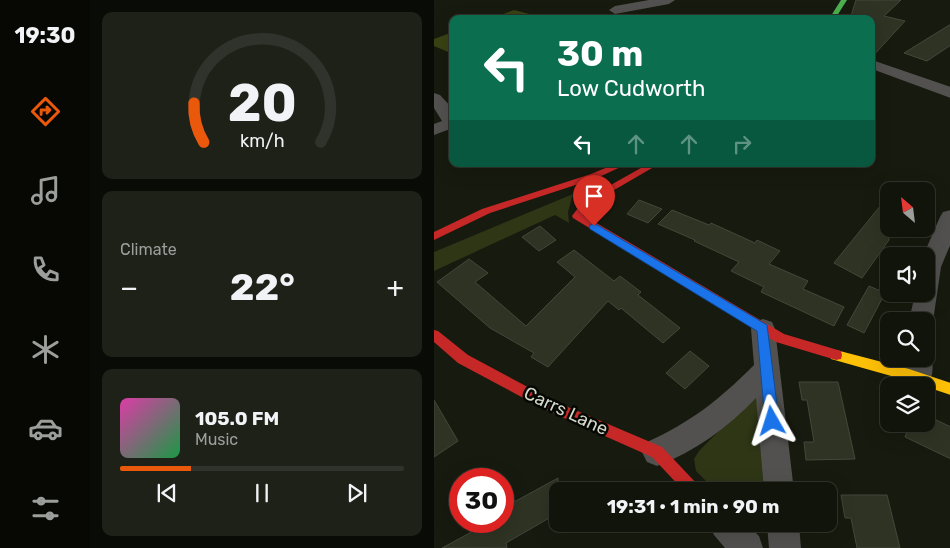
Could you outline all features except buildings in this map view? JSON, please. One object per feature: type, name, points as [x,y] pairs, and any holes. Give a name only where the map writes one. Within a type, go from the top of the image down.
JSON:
[{"type":"street","points":[[614,10],[669,0]]},
{"type":"street","points":[[835,15],[844,0]]},
{"type":"street","points":[[875,65],[947,87]]},
{"type":"street","points":[[434,98],[449,118]]},
{"type":"street","points":[[434,130],[449,124]]},
{"type":"street","points":[[434,236],[486,211],[594,176],[615,167]]},
{"type":"street","points":[[651,167],[586,202],[577,216],[762,329],[806,347],[919,368],[950,390]]},
{"type":"street","points":[[935,254],[950,217]]},
{"type":"street","points":[[762,329],[778,482]]},
{"type":"street","name":"Carrs Lane","points":[[434,335],[463,359],[541,400],[657,452],[685,482]]},
{"type":"street","points":[[657,452],[688,438],[716,417],[748,389],[766,369]]},
{"type":"street","points":[[732,532],[747,548]]},
{"type":"street","points":[[784,532],[785,548]]},
{"type":"green space","points":[[514,10],[533,15],[501,15]]},
{"type":"green space","points":[[449,33],[449,52],[434,46],[434,39]]},
{"type":"green space","points":[[573,194],[568,212],[569,223],[555,215],[434,271],[434,252]]},
{"type":"green space","points":[[756,394],[763,482],[707,482],[696,471],[694,459],[699,451]]},
{"type":"traffic: fast","points":[[835,15],[844,0]]},
{"type":"traffic: slow","points":[[836,355],[909,375],[951,389]]},
{"type":"traffic: jam","points":[[434,236],[486,211],[594,176],[615,167]]},
{"type":"traffic: jam","points":[[649,167],[587,202],[577,216],[780,338],[836,355]]},
{"type":"traffic: jam","points":[[434,335],[463,359],[549,405],[657,452],[685,482]]},
{"type":"route","points":[[594,226],[762,329],[772,421]]}]
